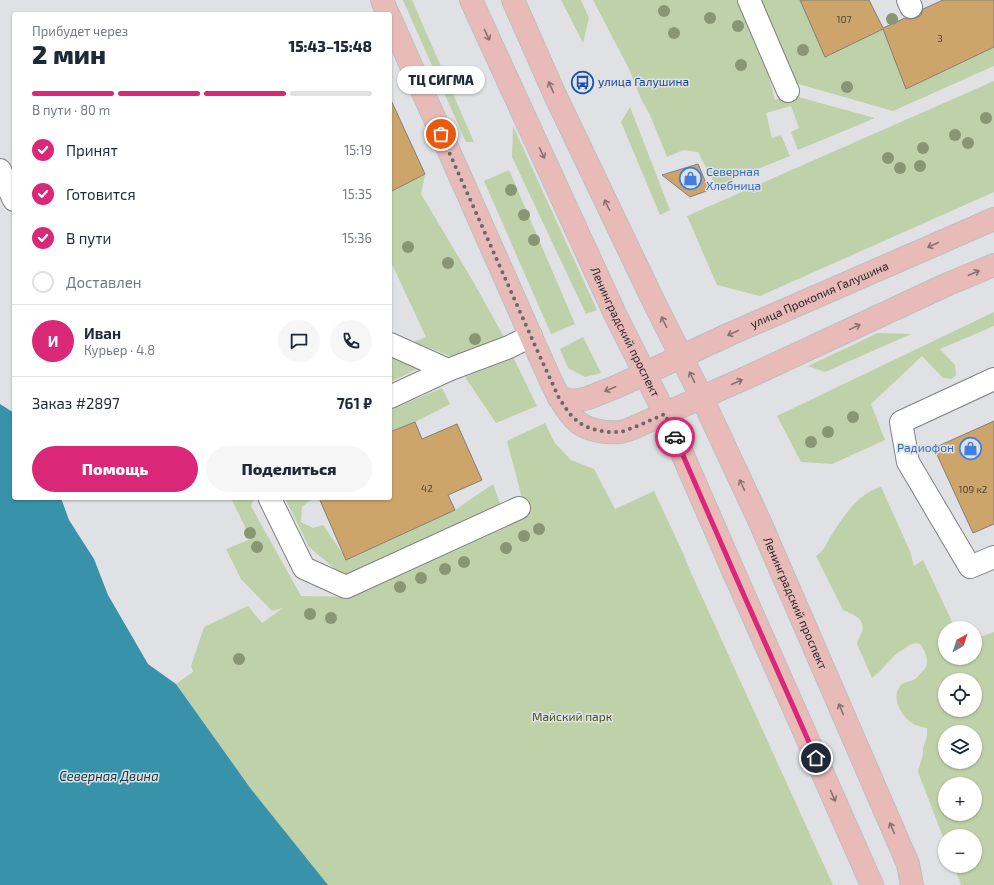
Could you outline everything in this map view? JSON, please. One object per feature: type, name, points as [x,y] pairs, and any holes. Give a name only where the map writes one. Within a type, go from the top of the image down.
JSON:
[{"type":"main road","points":[[382,0],[387,12]]},
{"type":"main road","name":"Ленинградский проспект","points":[[471,0],[616,314],[665,414],[872,885]]},
{"type":"main road","name":"Ленинградский проспект","points":[[513,0],[555,95],[702,398],[759,520],[908,864],[912,885]]},
{"type":"main road","points":[[392,23],[559,398],[569,413],[579,423],[592,429],[607,432],[621,432],[635,427],[702,398],[948,284],[994,265]]},
{"type":"main road","name":"улица Прокопия Галушина","points":[[559,398],[574,401],[588,398],[682,357],[730,334],[994,219]]},
{"type":"lane","points":[[749,0],[788,92]]},
{"type":"lane","points":[[0,170],[12,196]]},
{"type":"lane","points":[[392,396],[448,370],[509,347],[531,336]]},
{"type":"lane","points":[[392,345],[448,370]]},
{"type":"lane","points":[[994,379],[901,422],[908,462],[970,567],[994,557]]},
{"type":"lane","points":[[270,500],[304,568],[346,587],[518,508]]},
{"type":"green space","points":[[403,0],[412,0],[474,142],[466,142]]},
{"type":"green space","points":[[561,0],[581,0],[589,18],[583,43]]},
{"type":"green space","points":[[593,0],[743,0],[759,38],[775,100],[791,95],[875,118],[798,150],[791,132],[799,128],[791,106],[766,113],[772,138],[781,135],[790,156],[716,186],[698,152],[683,150],[667,157],[629,69]]},
{"type":"green space","points":[[759,0],[800,0],[825,57],[883,29],[907,89],[994,47],[994,66],[893,111],[795,83]]},
{"type":"green space","points":[[994,81],[994,192],[760,296],[717,285],[687,216]]},
{"type":"green space","points":[[630,107],[670,210],[660,215],[621,122]]},
{"type":"green space","points":[[513,126],[597,310],[586,314],[512,157]]},
{"type":"green space","points":[[509,170],[575,324],[551,334],[484,181]]},
{"type":"green space","points":[[425,174],[421,194],[474,283],[505,339],[458,359],[414,342],[426,337],[392,264],[392,191]]},
{"type":"green space","points":[[994,312],[994,326],[940,349],[955,365],[956,375],[952,379],[943,378],[922,356],[871,404],[885,440],[832,464],[801,462],[777,416]]},
{"type":"green space","points":[[878,333],[911,334],[825,372],[808,366]]},
{"type":"green space","points":[[583,337],[601,373],[585,377],[568,368],[560,349]]},
{"type":"green space","points":[[512,355],[537,406],[496,423],[465,377]]},
{"type":"green space","points":[[392,357],[422,367],[392,381]]},
{"type":"green space","points":[[442,388],[450,404],[415,422],[392,431],[392,409]]},
{"type":"green space","name":"Майский парк","points":[[545,423],[554,442],[571,460],[594,469],[615,509],[654,491],[833,885],[328,885],[251,789],[176,684],[193,672],[191,666],[204,627],[248,606],[262,623],[283,608],[272,611],[241,579],[226,549],[251,539],[232,500],[253,500],[251,506],[301,596],[352,597],[492,530],[529,515],[522,498],[507,441]]},
{"type":"green space","points":[[493,484],[501,506],[345,577],[309,547],[286,500],[311,500],[302,507],[301,522],[313,528],[323,525],[347,560],[455,510]]},
{"type":"green space","points":[[881,487],[910,551],[914,566],[923,560],[952,621],[938,621],[938,665],[982,665],[982,636],[994,632],[994,885],[961,885],[957,873],[982,873],[982,829],[940,829],[918,772],[927,736],[927,728],[914,724],[908,720],[898,706],[897,691],[900,686],[915,679],[926,667],[927,658],[923,649],[920,644],[911,644],[895,655],[872,678],[857,644],[862,632],[862,623],[857,617],[843,610],[816,556],[823,550],[841,521],[852,507],[865,495]]},
{"type":"water","name":"Северная Двина","points":[[0,404],[12,412],[12,500],[62,500],[69,520],[94,559],[108,595],[148,664],[176,684],[251,789],[328,885],[0,885]]},
{"type":"building","points":[[800,0],[869,0],[883,28],[905,18],[916,18],[921,15],[923,9],[943,0],[994,0],[994,47],[906,89],[883,29],[825,57]]},
{"type":"building","points":[[392,102],[425,174],[392,191]]},
{"type":"building","name":"Северная Хлебница","points":[[698,164],[709,190],[690,197],[662,175]]},
{"type":"building","points":[[994,421],[994,524],[973,533],[934,448]]},
{"type":"building","points":[[415,422],[422,439],[457,424],[482,480],[448,495],[455,510],[346,560],[320,500],[392,500],[392,431]]},
{"type":"way so far","points":[[441,134],[559,398],[569,413],[579,423],[592,429],[607,432],[621,432],[665,414],[675,437]]},
{"type":"place","name":"улица Галушина","points":[[583,82]]},
{"type":"place","name":"ТЦ СИГМА","points":[[441,134]]},
{"type":"place","name":"Северная Хлебница","points":[[690,179]]},
{"type":"place","name":"Радиофон","points":[[970,448]]},
{"type":"route","points":[[675,437],[816,758]]}]
